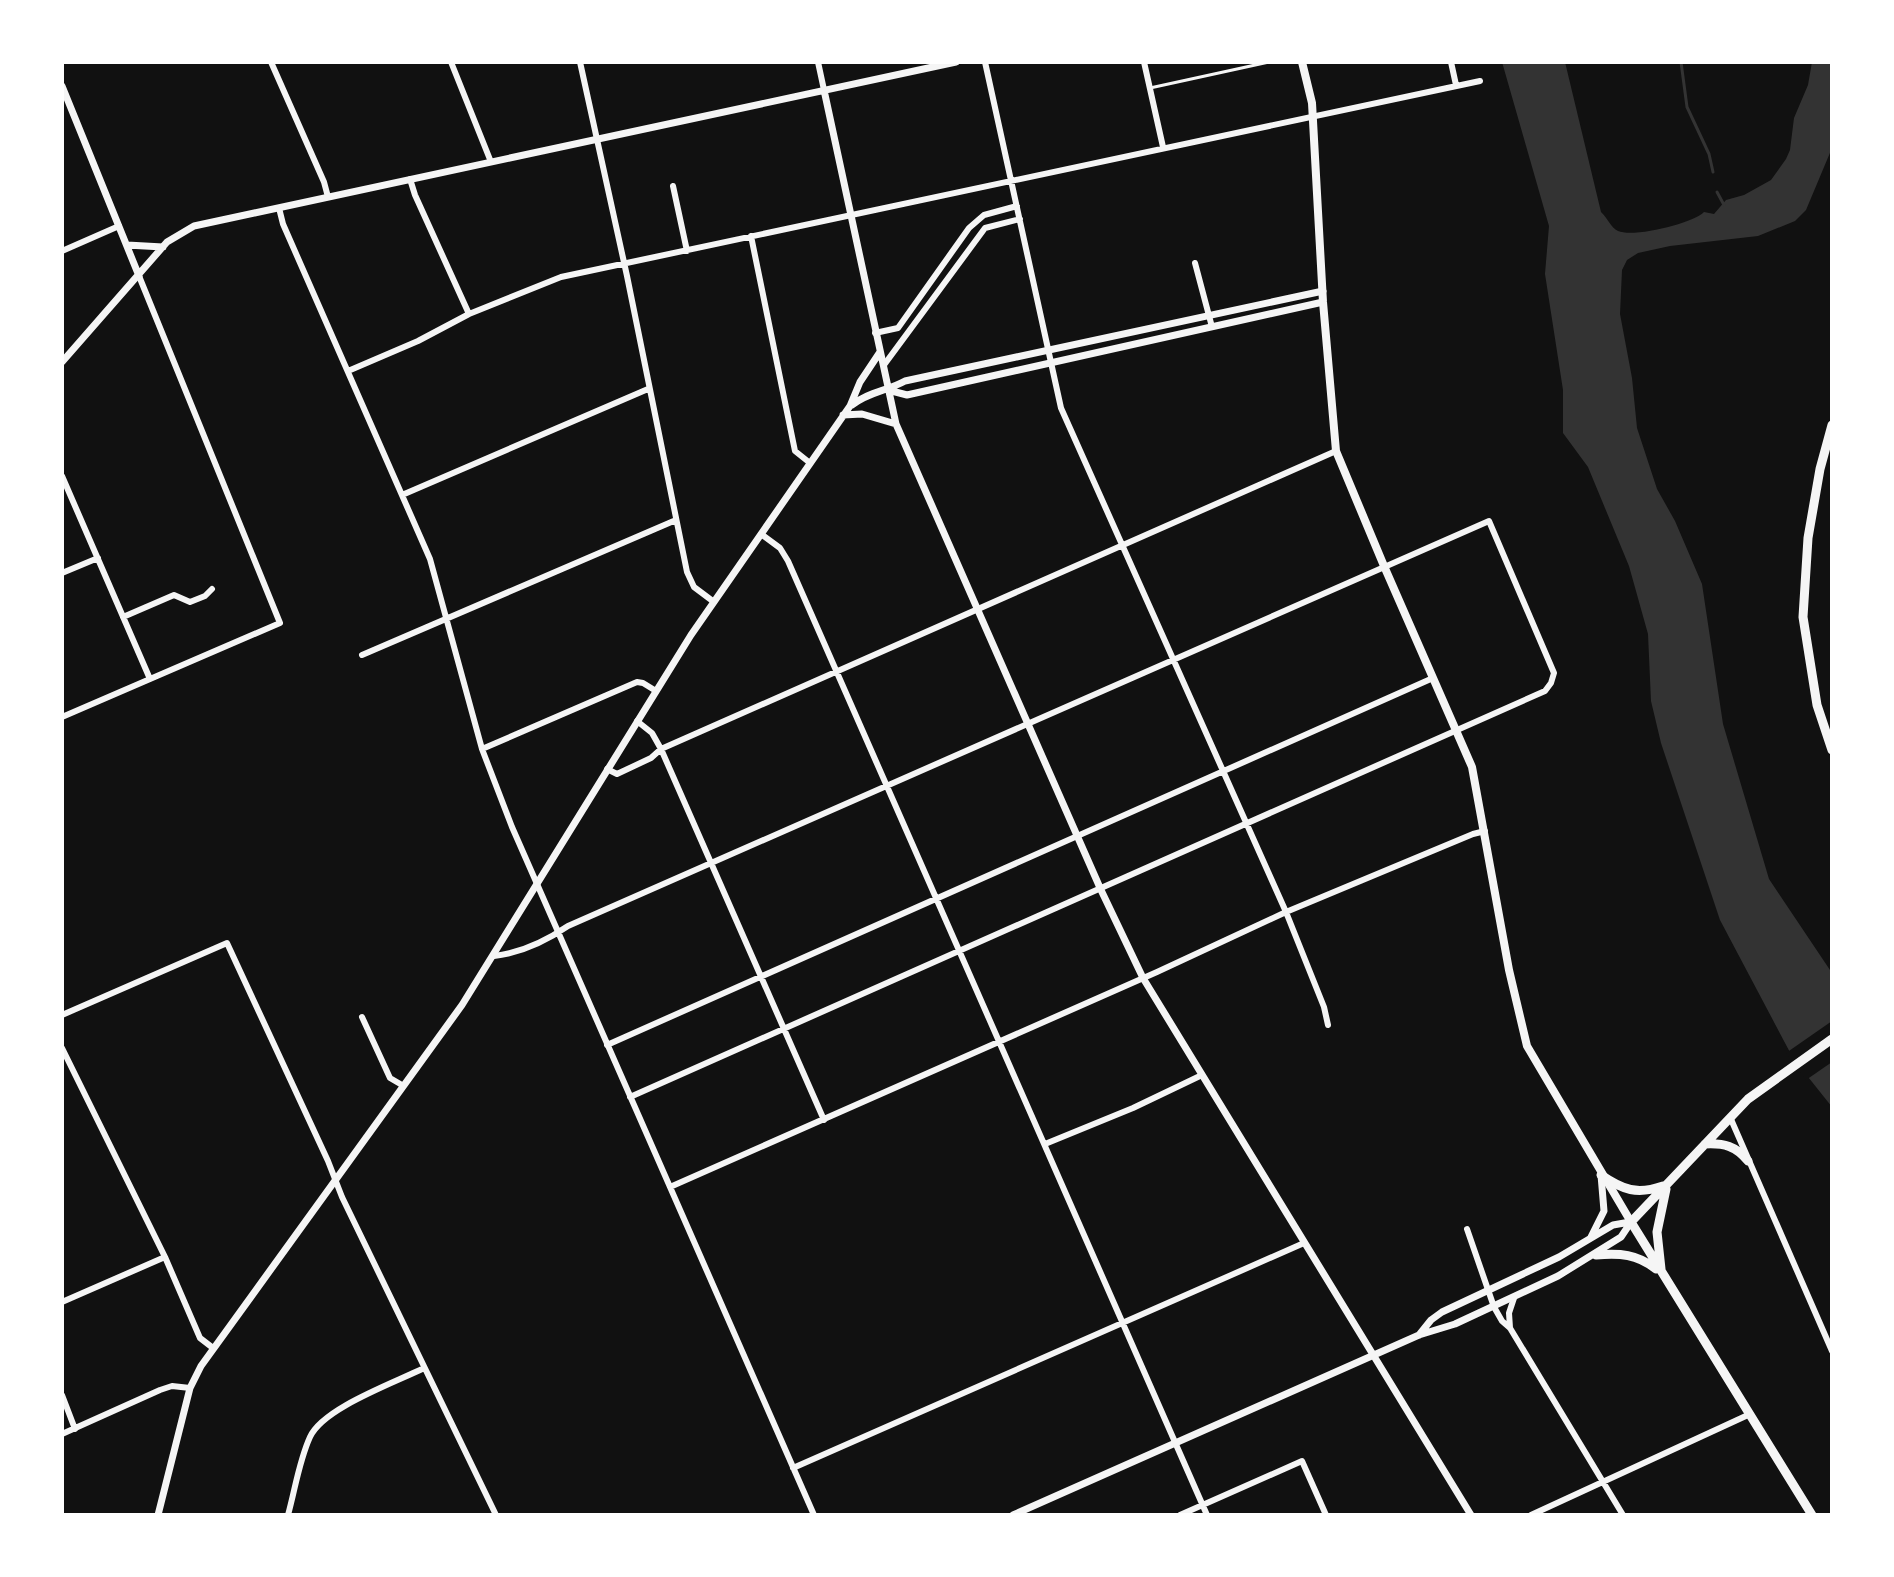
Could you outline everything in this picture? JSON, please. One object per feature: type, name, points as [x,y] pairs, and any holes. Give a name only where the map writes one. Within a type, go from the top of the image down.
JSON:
[{"type":"main road","points":[[1302,62],[1313,116],[1323,302],[1336,451],[1476,778],[1509,970],[1527,1046],[1601,1175],[1812,1515]]},
{"type":"main road","points":[[1832,425],[1820,469],[1808,538],[1803,617],[1817,705],[1832,750]]},
{"type":"main road","points":[[1631,1222],[1730,1117],[1774,1079],[1832,1039]]},
{"type":"main road","points":[[1705,1144],[1727,1145],[1748,1161]]},
{"type":"main road","points":[[1601,1175],[1630,1191],[1641,1192],[1666,1185]]},
{"type":"main road","points":[[1662,1274],[1657,1232],[1666,1185]]},
{"type":"main road","points":[[1596,1255],[1612,1253],[1635,1256],[1662,1274]]},
{"type":"street","points":[[271,62],[328,197]]},
{"type":"street","points":[[451,62],[491,162]]},
{"type":"street","points":[[580,62],[691,583],[714,602]]},
{"type":"street","points":[[818,62],[896,424],[1101,890],[1143,978],[1471,1515]]},
{"type":"street","points":[[62,362],[163,247],[176,234],[194,226],[956,62]]},
{"type":"street","points":[[985,62],[1061,408],[1286,912],[1324,1007],[1328,1025]]},
{"type":"street","points":[[1144,62],[1163,147]]},
{"type":"street","points":[[1451,62],[1456,85]]},
{"type":"street","points":[[348,371],[418,341],[469,314],[561,277],[1480,81]]},
{"type":"street","points":[[62,86],[66,105],[127,245],[280,623],[62,717]]},
{"type":"street","points":[[410,179],[469,314]]},
{"type":"street","points":[[673,186],[687,251]]},
{"type":"street","points":[[875,333],[898,328],[969,228],[984,215],[1017,206]]},
{"type":"street","points":[[279,208],[283,224],[430,559],[482,749],[536,883],[814,1515]]},
{"type":"street","points":[[884,365],[985,228],[1020,219]]},
{"type":"street","points":[[62,251],[119,226]]},
{"type":"street","points":[[751,236],[795,451],[810,463]]},
{"type":"street","points":[[127,245],[163,247]]},
{"type":"street","points":[[1195,263],[1212,327]]},
{"type":"street","points":[[850,406],[869,394],[888,390],[905,381],[1323,291]]},
{"type":"street","points":[[888,390],[907,395],[1323,302]]},
{"type":"street","points":[[158,1515],[190,1388],[213,1348],[462,1005],[656,691],[850,406],[860,382],[880,352]]},
{"type":"street","points":[[402,495],[648,389]]},
{"type":"street","points":[[843,415],[862,414],[896,424]]},
{"type":"street","points":[[607,769],[617,774],[651,758],[661,749],[835,670],[1336,451]]},
{"type":"street","points":[[62,476],[150,679]]},
{"type":"street","points":[[362,655],[676,520]]},
{"type":"street","points":[[494,956],[513,954],[711,862],[1489,521],[1554,673],[1545,691],[630,1097]]},
{"type":"street","points":[[761,534],[785,555],[1207,1515]]},
{"type":"street","points":[[62,573],[98,558]]},
{"type":"street","points":[[123,617],[174,595],[190,602],[205,596],[212,589]]},
{"type":"street","points":[[607,1045],[1433,678]]},
{"type":"street","points":[[482,749],[637,682],[656,691]]},
{"type":"street","points":[[637,721],[652,733],[661,749],[824,1120]]},
{"type":"street","points":[[670,1187],[1286,912],[1485,831]]},
{"type":"street","points":[[62,1015],[227,943],[342,1197],[496,1515]]},
{"type":"street","points":[[362,1017],[390,1078],[402,1085]]},
{"type":"street","points":[[62,1048],[165,1257],[200,1338],[213,1348]]},
{"type":"street","points":[[1045,1144],[1133,1108],[1202,1075]]},
{"type":"street","points":[[1730,1117],[1832,1351]]},
{"type":"street","points":[[1587,1242],[1596,1231],[1604,1211],[1601,1175]]},
{"type":"street","points":[[1419,1335],[1442,1312],[1587,1242],[1613,1225],[1631,1222]]},
{"type":"street","points":[[1013,1515],[1419,1335],[1440,1330],[1514,1298],[1596,1255],[1621,1237],[1631,1222]]},
{"type":"street","points":[[1467,1229],[1494,1307],[1510,1328],[1623,1515]]},
{"type":"street","points":[[793,1468],[1304,1243]]},
{"type":"street","points":[[62,1302],[165,1257]]},
{"type":"street","points":[[1510,1328],[1509,1313],[1514,1298]]},
{"type":"street","points":[[288,1515],[309,1439],[317,1425],[331,1413],[424,1368]]},
{"type":"street","points":[[62,1434],[160,1390],[172,1386],[190,1388]]},
{"type":"street","points":[[62,1395],[75,1429]]},
{"type":"street","points":[[1531,1515],[1748,1415]]},
{"type":"street","points":[[1180,1515],[1302,1461],[1326,1515]]},
{"type":"lane","points":[[1150,88],[1269,62]]},
{"type":"shaded area","points":[[1502,62],[1565,62],[1601,212],[1616,230],[1637,233],[1689,221],[1704,212],[1714,214],[1726,200],[1744,195],[1771,180],[1790,150],[1794,118],[1808,85],[1812,62],[1832,62],[1832,148],[1806,210],[1795,221],[1758,236],[1670,246],[1638,253],[1627,260],[1622,270],[1620,314],[1632,378],[1637,428],[1657,489],[1675,521],[1702,584],[1723,724],[1769,879],[1832,973],[1832,1107],[1793,1058],[1720,920],[1661,743],[1651,701],[1648,634],[1629,566],[1588,467],[1563,433],[1563,390],[1545,274],[1549,226]]},
{"type":"pier","points":[[1832,1021],[1832,1062],[1806,1080],[1786,1053]]},
{"type":"waterway","points":[[1681,62],[1687,107],[1709,154],[1713,172]]},
{"type":"waterway","points":[[1717,192],[1724,205]]}]
